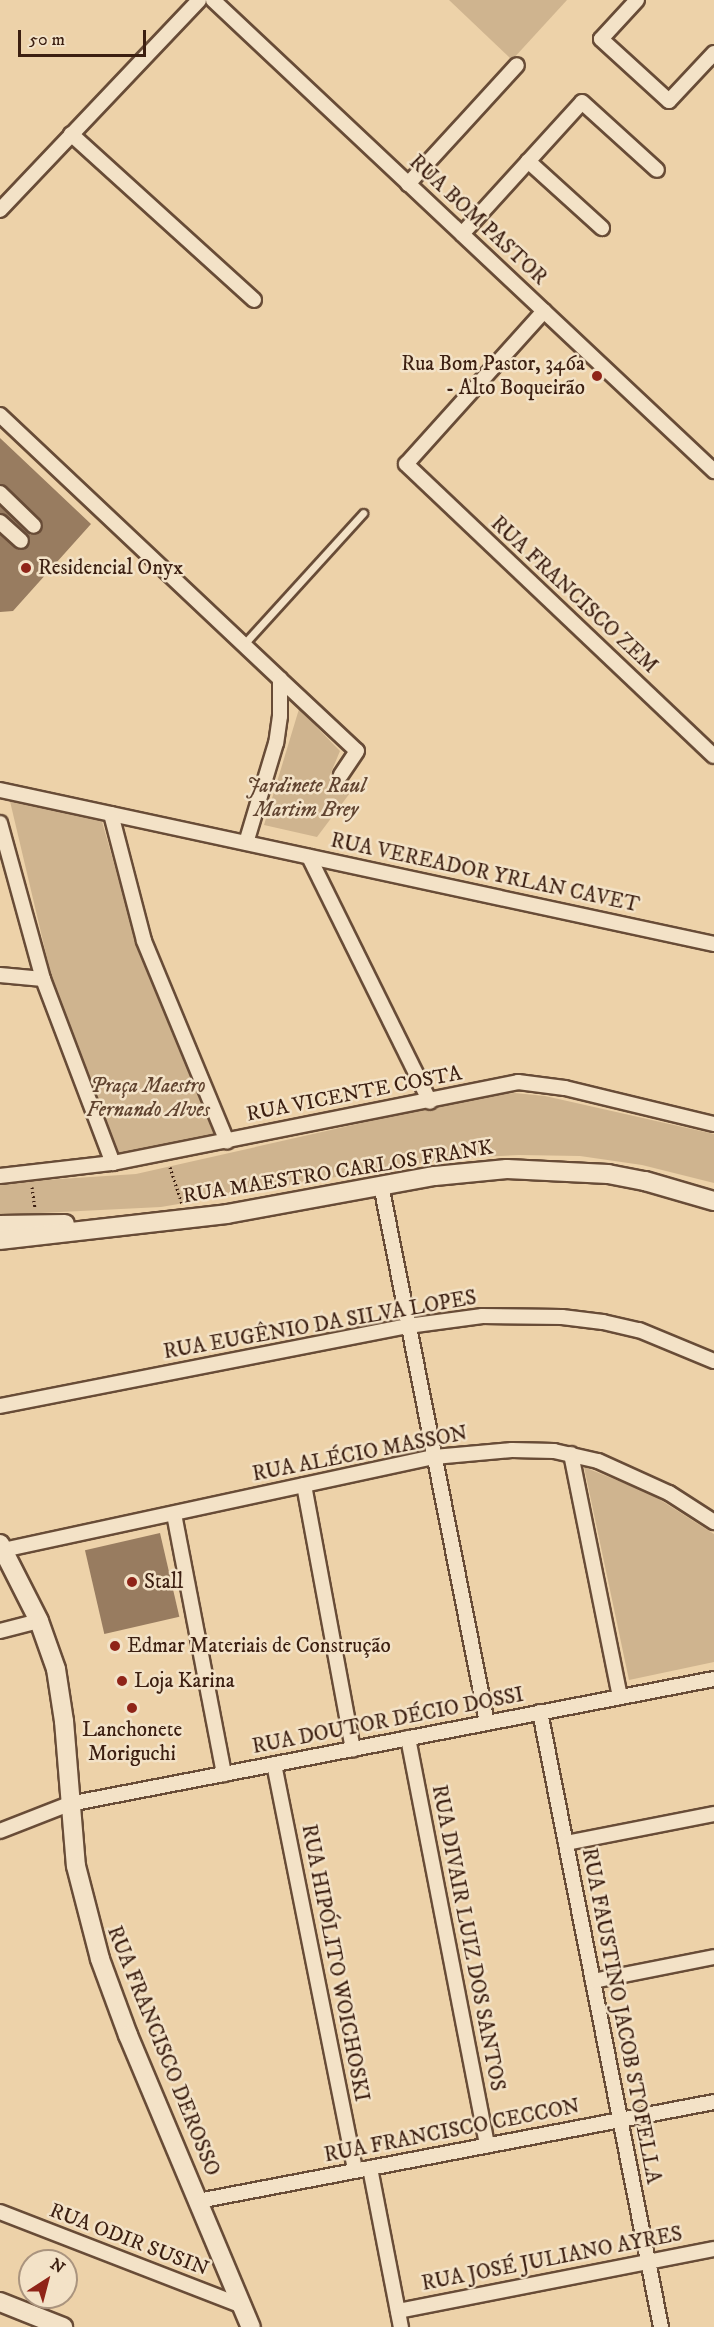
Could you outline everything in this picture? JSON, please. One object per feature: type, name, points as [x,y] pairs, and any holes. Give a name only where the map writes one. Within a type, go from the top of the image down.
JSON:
[{"type":"main road","name":"RUA MAESTRO CARLOS FRANK","points":[[0,1240],[187,1219],[472,1171],[569,1170],[645,1181],[714,1202]]},
{"type":"main road","name":"RUA MAESTRO CARLOS FRANK","points":[[0,1225],[36,1223],[109,1226]]},
{"type":"main road","name":"RUA FRANCISCO DEROSSO","points":[[2,1547],[39,1621],[61,1691],[69,1804],[80,1886],[100,1959],[128,2035],[251,2327]]},
{"type":"main road","points":[[0,2302],[63,2327]]},
{"type":"street","points":[[0,210],[199,0]]},
{"type":"street","name":"RUA BOM PASTOR","points":[[213,0],[714,471]]},
{"type":"street","points":[[637,0],[601,39],[669,101],[714,52]]},
{"type":"street","points":[[408,184],[517,65]]},
{"type":"street","points":[[462,234],[582,102],[657,170]]},
{"type":"street","points":[[71,134],[254,300]]},
{"type":"street","points":[[528,161],[602,228]]},
{"type":"street","name":"RUA FRANCISCO ZEM","points":[[544,312],[406,464],[714,756]]},
{"type":"street","points":[[0,415],[357,751],[341,775]]},
{"type":"street","points":[[0,493],[34,526]]},
{"type":"street","points":[[0,522],[21,541]]},
{"type":"street","points":[[246,843],[276,743],[280,716],[280,678]]},
{"type":"street","name":"RUA VEREADOR YRLAN CAVET","points":[[0,790],[714,944]]},
{"type":"street","points":[[111,814],[144,941],[227,1141]]},
{"type":"street","points":[[0,823],[43,979],[113,1163]]},
{"type":"street","points":[[309,856],[430,1102]]},
{"type":"street","points":[[0,975],[43,979]]},
{"type":"street","name":"RUA VICENTE COSTA","points":[[0,1176],[113,1163],[430,1102],[518,1082],[565,1088],[714,1124]]},
{"type":"street","points":[[381,1185],[487,1723]]},
{"type":"street","name":"RUA EUGÊNIO DA SILVA LOPES","points":[[0,1406],[408,1326],[482,1316],[542,1316],[603,1322],[662,1338],[714,1361]]},
{"type":"street","name":"RUA ALÉCIO MASSON","points":[[2,1547],[174,1514],[434,1457],[512,1450],[571,1454],[643,1479],[714,1522]]},
{"type":"street","points":[[571,1454],[620,1697]]},
{"type":"street","points":[[304,1485],[353,1749]]},
{"type":"street","points":[[174,1514],[224,1774]]},
{"type":"street","points":[[0,1631],[39,1621]]},
{"type":"street","name":"RUA DOUTOR DÉCIO DOSSI","points":[[0,1831],[69,1804],[714,1679]]},
{"type":"street","name":"RUA FAUSTINO JACOB STOFELLA","points":[[540,1712],[661,2327]]},
{"type":"street","name":"RUA DIVAIR LUIZ DOS SANTOS","points":[[408,1738],[487,2145]]},
{"type":"street","name":"RUA HIPÓLITO WOICHOSKI","points":[[274,1764],[355,2171]]},
{"type":"street","points":[[566,1843],[714,1814]]},
{"type":"street","points":[[593,1981],[714,1957]]},
{"type":"street","name":"RUA FRANCISCO CECCON","points":[[198,2201],[714,2102]]},
{"type":"street","points":[[370,2168],[401,2327]]},
{"type":"street","name":"RUA ODIR SUSIN","points":[[0,2212],[242,2306]]},
{"type":"street","name":"RUA JOSÉ JULIANO AYRES","points":[[398,2310],[714,2249]]},
{"type":"lane","points":[[244,644],[363,513]]},
{"type":"path","points":[[165,1153],[187,1219]]},
{"type":"path","points":[[31,1174],[36,1223]]},
{"type":"green space","points":[[449,0],[567,0],[512,60]]},
{"type":"green space","name":"Jardinete Raul Martim Brey","points":[[299,709],[340,751],[330,775],[350,793],[317,837],[264,825]]},
{"type":"green space","name":"Praça Maestro Fernando Alves","points":[[9,797],[101,818],[137,944],[216,1134],[117,1155],[51,975]]},
{"type":"green space","points":[[515,1093],[545,1096],[714,1134],[714,1183],[642,1165],[580,1156],[519,1155],[462,1158],[406,1165],[161,1207],[0,1215],[0,1183],[136,1174],[486,1095]]},
{"type":"green space","points":[[584,1467],[651,1494],[714,1534],[714,1662],[629,1680]]},
{"type":"building","name":"Residencial Onyx","points":[[0,438],[91,524],[13,611],[0,612],[0,534],[20,550],[27,547],[30,539],[6,515],[0,513],[0,506],[31,535],[40,533],[43,524],[6,487],[0,484]]},
{"type":"building","name":"Stall","points":[[160,1533],[179,1617],[104,1634],[85,1550]]},
{"type":"place","name":"Rua Bom Pastor, 346a - Alto Boqueirão","points":[[597,376]]},
{"type":"place","name":"Residencial Onyx","points":[[26,568]]},
{"type":"place","name":"Stall","points":[[132,1582]]},
{"type":"place","name":"Edmar Materiais de Construção","points":[[115,1646]]},
{"type":"place","name":"Loja Karina","points":[[122,1681]]},
{"type":"place","name":"Lanchonete Moriguchi","points":[[132,1708]]}]
